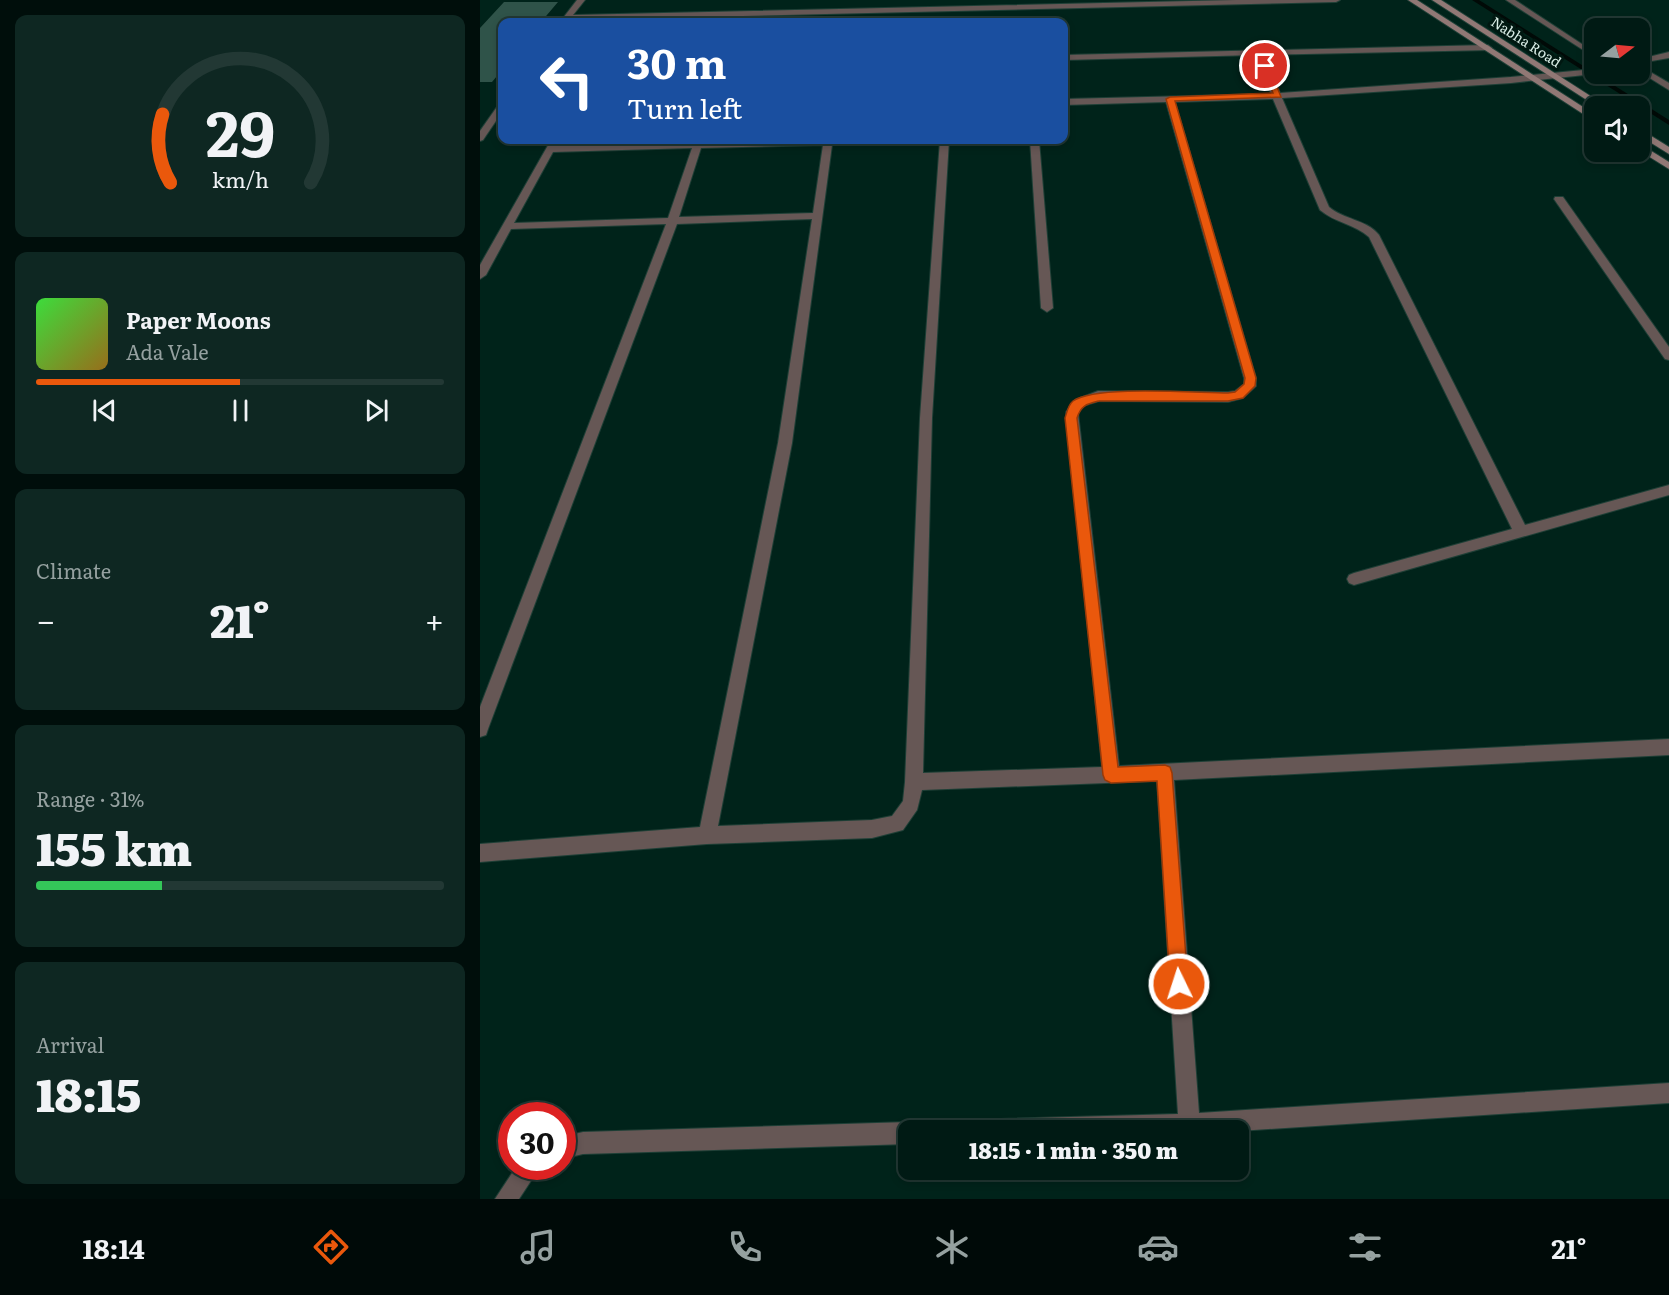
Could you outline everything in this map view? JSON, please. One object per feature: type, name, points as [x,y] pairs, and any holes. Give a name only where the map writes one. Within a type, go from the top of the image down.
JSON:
[{"type":"main road","name":"Nabha Road","points":[[1412,0],[1584,111]]},
{"type":"main road","name":"Nabha Road","points":[[1436,0],[1585,96]]},
{"type":"main road","points":[[1650,139],[1669,152]]},
{"type":"main road","points":[[1650,154],[1669,166]]},
{"type":"street","points":[[567,18],[580,0]]},
{"type":"street","points":[[675,18],[948,13],[1336,0]]},
{"type":"street","points":[[1510,0],[1584,48]]},
{"type":"street","points":[[1068,57],[1488,48]]},
{"type":"street","points":[[1258,52],[1324,208],[1329,213],[1362,224],[1374,235],[1521,532]]},
{"type":"street","points":[[1650,59],[1669,55]]},
{"type":"street","points":[[1068,102],[1278,96],[1584,73]]},
{"type":"street","points":[[1650,75],[1669,87]]},
{"type":"street","points":[[1111,775],[1072,412],[1079,403],[1098,396],[1228,397],[1239,395],[1250,386],[1250,378],[1170,99]]},
{"type":"street","points":[[480,138],[498,112]]},
{"type":"street","points":[[480,123],[491,122]]},
{"type":"street","points":[[480,275],[553,144]]},
{"type":"street","points":[[480,729],[672,222],[698,144],[549,150]]},
{"type":"street","points":[[707,835],[785,443],[828,144]]},
{"type":"street","points":[[480,853],[707,835],[872,829],[897,824],[911,804],[914,782],[926,418],[944,144]]},
{"type":"street","points":[[1034,144],[1047,308]]},
{"type":"street","points":[[1559,199],[1669,356]]},
{"type":"street","points":[[507,226],[816,216]]},
{"type":"street","points":[[1354,579],[1669,490]]},
{"type":"street","points":[[914,782],[1165,773],[1669,747]]},
{"type":"street","points":[[1165,773],[1189,1120]]},
{"type":"street","points":[[1249,1120],[1669,1093]]},
{"type":"street","points":[[576,1145],[898,1133]]},
{"type":"street","points":[[506,1199],[520,1180]]},
{"type":"building","points":[[504,2],[558,2],[544,18],[498,18],[498,75],[492,82],[480,82],[480,28]]},
{"type":"waterway","points":[[1475,0],[1669,123]]},
{"type":"route","points":[[1179,984],[1165,773],[1111,775],[1071,418],[1074,407],[1086,399],[1098,396],[1228,397],[1239,395],[1250,386],[1250,378],[1170,99],[1278,96],[1265,66]]}]
